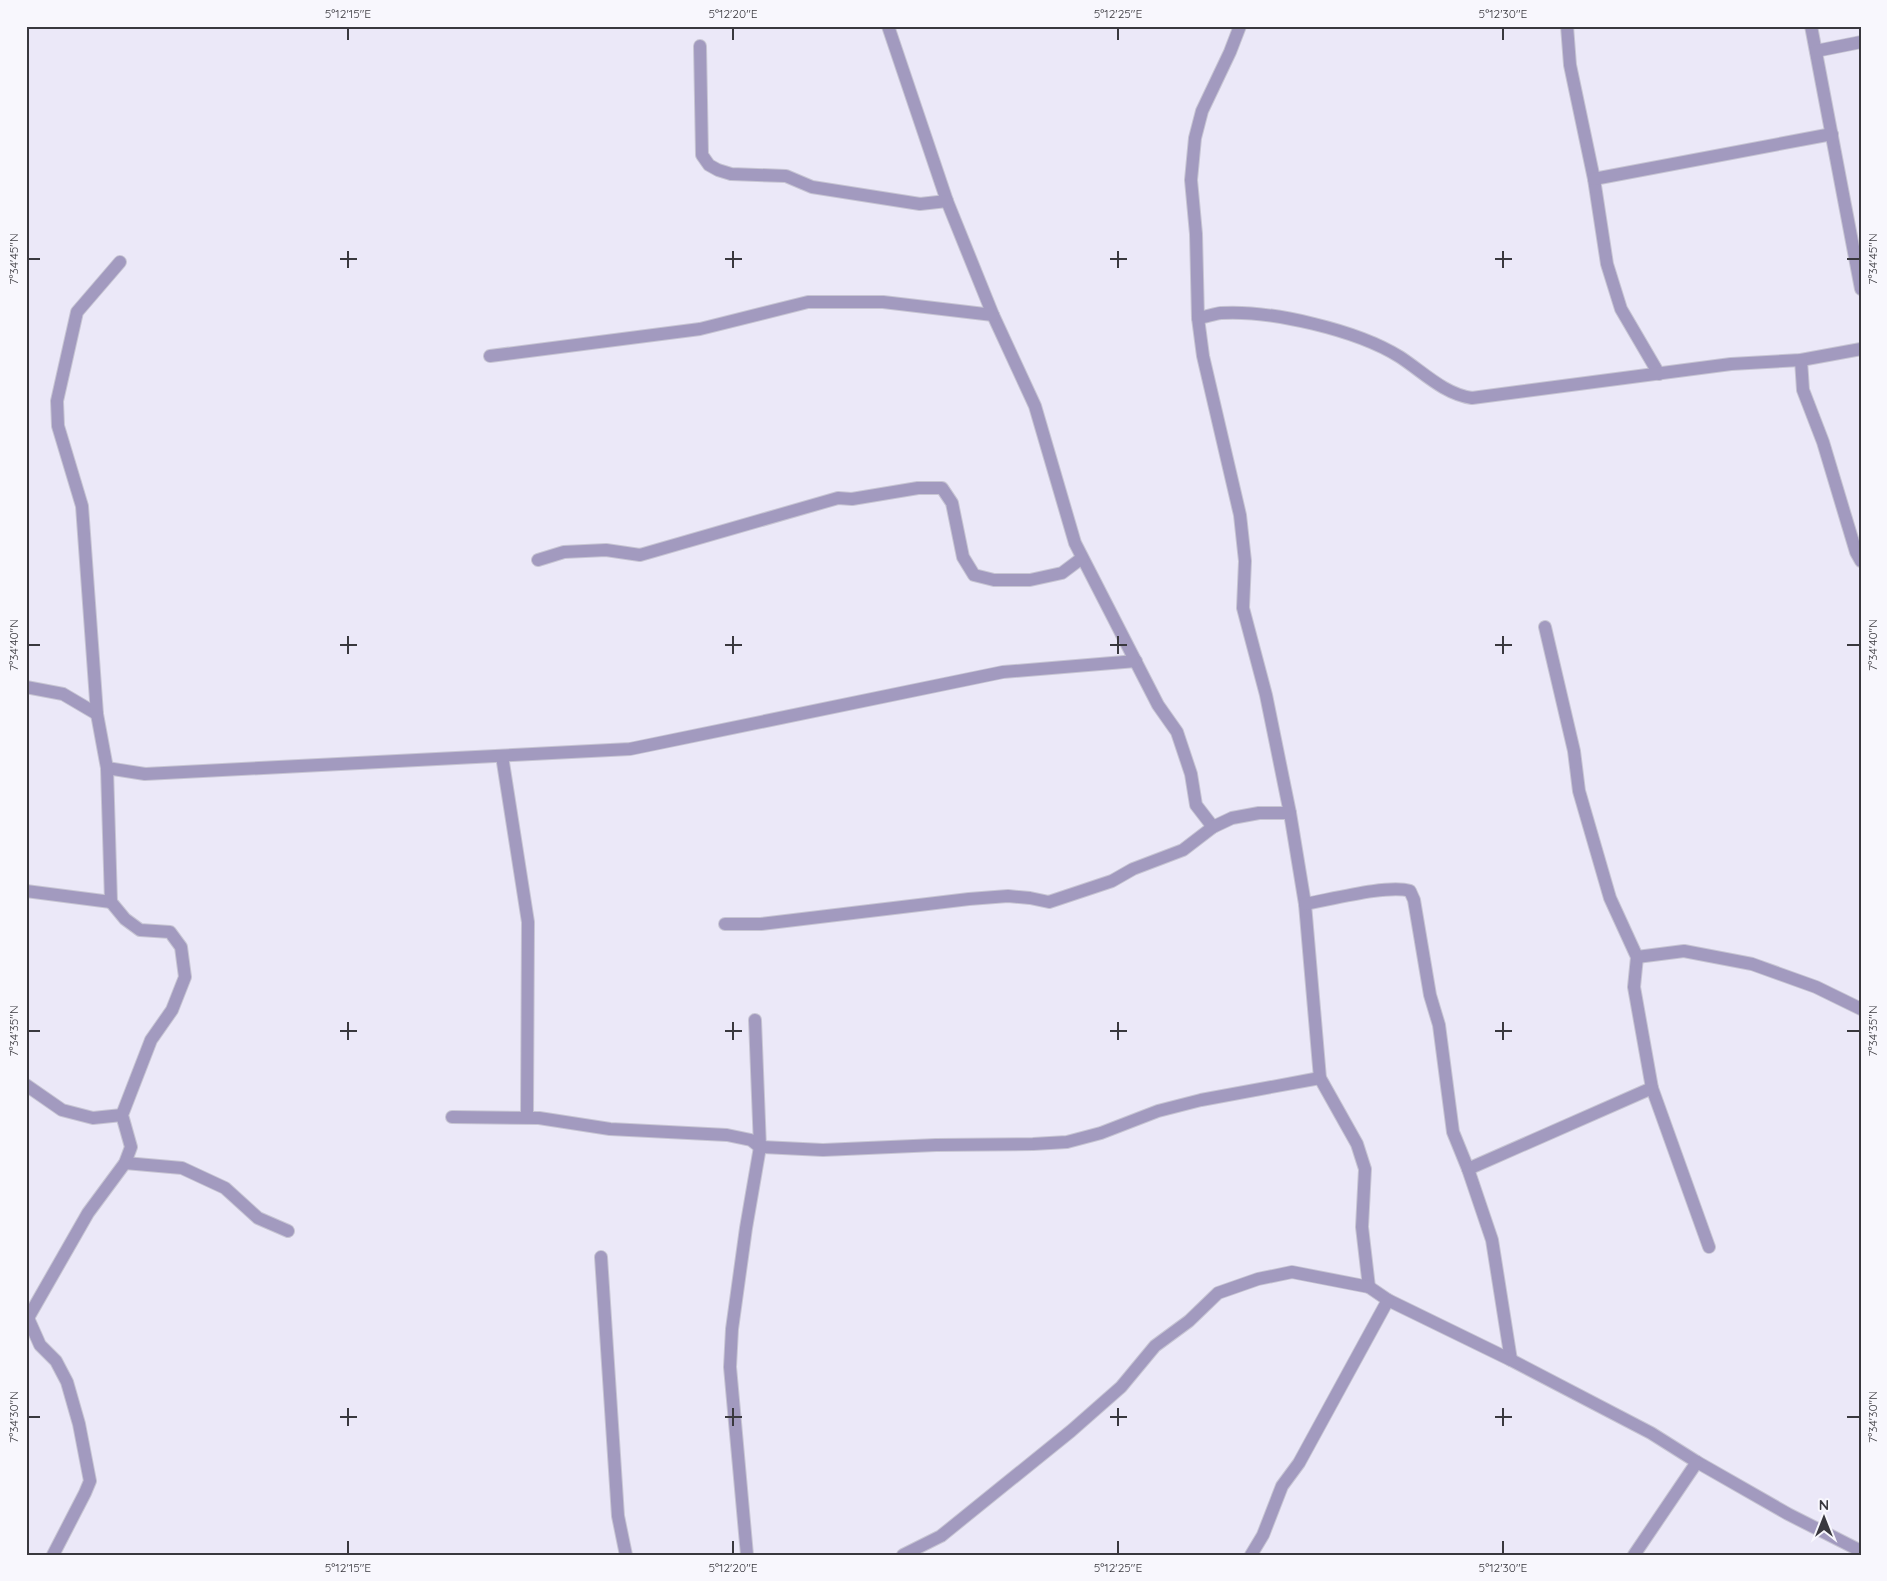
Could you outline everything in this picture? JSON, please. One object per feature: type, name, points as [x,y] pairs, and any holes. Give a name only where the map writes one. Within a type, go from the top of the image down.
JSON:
[{"type":"street","points":[[888,26],[947,201],[993,315],[1036,406],[1075,543],[1158,705],[1177,732],[1191,774],[1196,805],[1213,827]]},
{"type":"street","points":[[1240,26],[1202,111],[1195,138],[1191,180],[1196,234],[1198,318],[1203,356],[1240,515],[1245,561],[1242,608],[1266,695],[1290,813],[1305,904],[1320,1078],[1357,1144],[1364,1169],[1362,1227],[1369,1287]]},
{"type":"street","points":[[1567,26],[1570,65],[1594,179],[1607,264],[1622,309],[1659,374]]},
{"type":"street","points":[[1811,26],[1861,289]]},
{"type":"street","points":[[1816,51],[1861,42]]},
{"type":"street","points":[[700,46],[702,155],[709,164],[718,170],[731,174],[786,176],[812,187],[920,204],[947,201]]},
{"type":"street","points":[[1594,179],[1832,134]]},
{"type":"street","points":[[53,1555],[90,1480],[79,1424],[68,1382],[56,1361],[40,1345],[27,1317],[88,1213],[125,1163],[131,1147],[122,1116],[152,1040],[172,1010],[185,977],[181,947],[170,932],[140,930],[124,919],[111,902],[107,768],[96,714],[82,506],[58,426],[57,402],[77,312],[120,262]]},
{"type":"street","points":[[490,356],[700,329],[808,302],[883,302],[993,315]]},
{"type":"street","points":[[1198,318],[1220,313],[1267,314],[1328,328],[1363,340],[1398,356],[1447,390],[1472,398],[1731,364],[1801,360],[1861,349]]},
{"type":"street","points":[[1801,360],[1803,390],[1823,442],[1856,552],[1861,561]]},
{"type":"street","points":[[538,560],[564,552],[606,550],[640,555],[838,498],[852,499],[918,488],[942,488],[952,503],[962,557],[974,575],[994,580],[1030,580],[1062,574],[1082,558]]},
{"type":"street","points":[[1545,627],[1574,751],[1579,791],[1610,898],[1637,957],[1634,987],[1652,1088],[1709,1247]]},
{"type":"street","points":[[107,768],[145,774],[630,749],[1003,672],[1136,661]]},
{"type":"street","points":[[26,687],[63,694],[96,714]]},
{"type":"street","points":[[502,756],[528,922],[527,1117]]},
{"type":"street","points":[[725,924],[761,924],[969,898],[1008,896],[1049,902],[1112,881],[1133,869],[1184,850],[1213,827],[1232,818],[1259,813],[1290,813]]},
{"type":"street","points":[[1305,904],[1401,888],[1410,891],[1414,900],[1430,995],[1439,1025],[1453,1132],[1468,1169],[1492,1240],[1511,1360]]},
{"type":"street","points":[[26,891],[111,902]]},
{"type":"street","points":[[1637,957],[1684,951],[1752,964],[1816,987],[1861,1009]]},
{"type":"street","points":[[747,1555],[730,1367],[732,1329],[744,1237],[760,1147],[755,1020]]},
{"type":"street","points":[[452,1117],[527,1117],[610,1128],[742,1137],[751,1140],[760,1147],[823,1150],[900,1146],[1033,1144],[1067,1142],[1101,1133],[1158,1111],[1201,1100],[1320,1078]]},
{"type":"street","points":[[26,1085],[62,1110],[93,1118],[122,1116]]},
{"type":"street","points":[[1468,1169],[1652,1088]]},
{"type":"street","points":[[125,1163],[182,1168],[225,1188],[258,1218],[288,1231]]},
{"type":"street","points":[[601,1257],[618,1516],[626,1555]]},
{"type":"street","points":[[903,1555],[941,1536],[1071,1430],[1121,1387],[1156,1346],[1189,1321],[1218,1293],[1258,1279],[1292,1272],[1369,1287],[1388,1300],[1511,1360],[1651,1433],[1697,1462],[1788,1514],[1861,1551]]},
{"type":"street","points":[[1252,1554],[1263,1535],[1282,1486],[1299,1463],[1388,1300]]},
{"type":"street","points":[[1634,1555],[1697,1462]]}]
